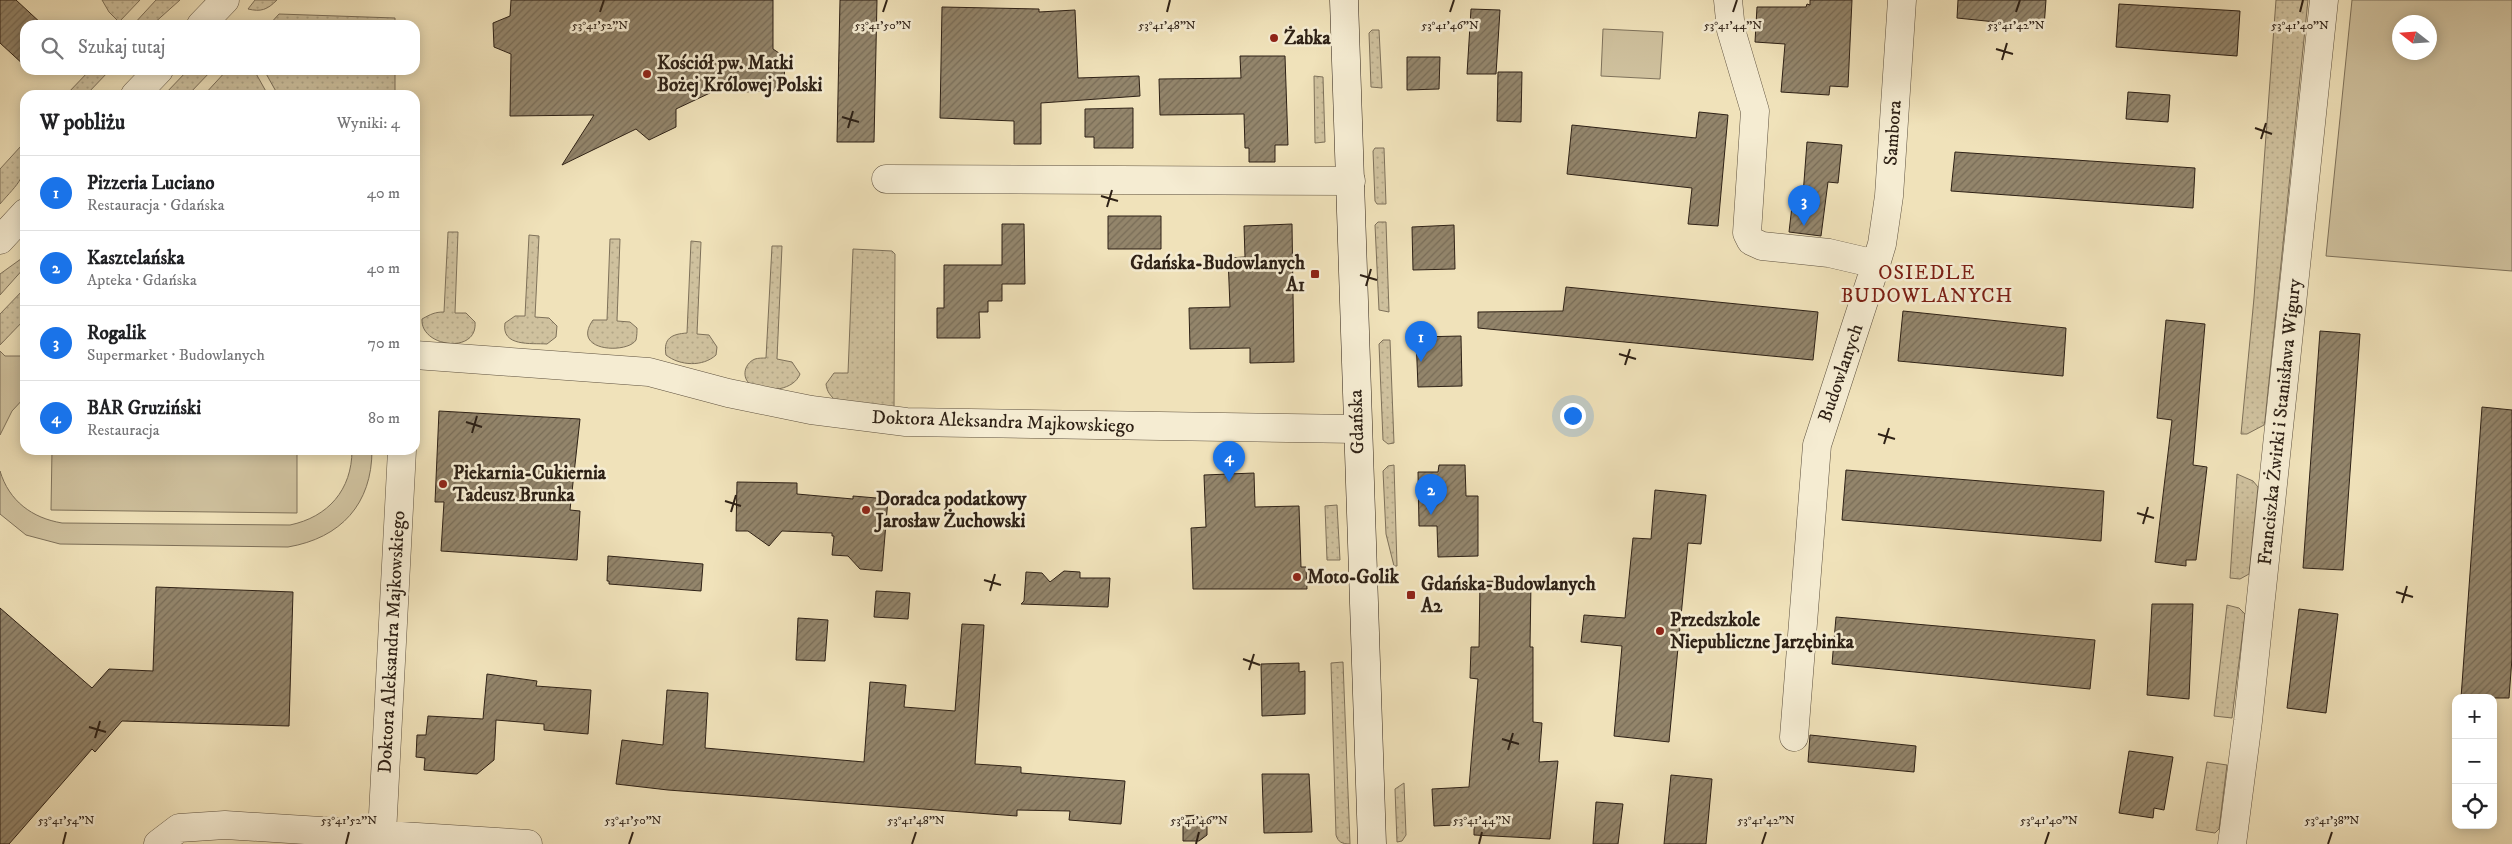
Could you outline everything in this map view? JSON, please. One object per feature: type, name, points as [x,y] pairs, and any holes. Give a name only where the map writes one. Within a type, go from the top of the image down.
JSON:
[{"type":"street","points":[[207,20],[225,0]]},
{"type":"street","name":"Gdańska","points":[[1344,0],[1372,844]]},
{"type":"street","points":[[1728,0],[1731,30],[1755,111],[1747,233],[1751,242],[1762,246],[1829,252],[1876,264]]},
{"type":"street","name":"Sambora","points":[[1876,264],[1882,244],[1888,196],[1902,0]]},
{"type":"street","name":"Franciszka Żwirki i Stanisława Wigury","points":[[2232,844],[2250,703],[2324,0]]},
{"type":"street","points":[[140,90],[154,75]]},
{"type":"street","points":[[886,179],[1351,182]]},
{"type":"street","points":[[0,240],[20,218]]},
{"type":"street","name":"Budowlanych","points":[[1794,737],[1817,444],[1876,264]]},
{"type":"street","name":"Doktora Aleksandra Majkowskiego","points":[[420,355],[648,372],[728,393],[811,410],[906,422],[1357,429]]},
{"type":"street","name":"Doktora Aleksandra Majkowskiego","points":[[382,834],[402,455]]},
{"type":"street","points":[[158,844],[179,828],[202,825],[264,827],[528,844]]},
{"type":"shaded area","points":[[102,0],[140,0],[121,20],[117,20],[109,12]]},
{"type":"shaded area","points":[[156,0],[180,0],[158,20],[138,20]]},
{"type":"shaded area","points":[[255,0],[277,0],[264,9],[248,9]]},
{"type":"shaded area","points":[[2276,0],[2308,0],[2265,420],[2264,425],[2247,434],[2241,434],[2254,298]]},
{"type":"shaded area","points":[[2352,0],[2512,0],[2512,271],[2326,256]]},
{"type":"shaded area","points":[[279,14],[395,18],[395,20],[274,20]]},
{"type":"shaded area","points":[[1603,29],[1663,32],[1660,79],[1601,76]]},
{"type":"shaded area","points":[[1372,30],[1379,30],[1382,88],[1371,87],[1369,33]]},
{"type":"shaded area","points":[[85,75],[105,75],[91,90],[71,90]]},
{"type":"shaded area","points":[[183,75],[207,75],[193,90],[169,90]]},
{"type":"shaded area","points":[[222,75],[257,75],[265,90],[209,90]]},
{"type":"shaded area","points":[[267,75],[395,75],[395,90],[275,90]]},
{"type":"shaded area","points":[[1314,76],[1323,77],[1325,142],[1315,143]]},
{"type":"shaded area","points":[[20,147],[20,180],[0,204],[0,169]]},
{"type":"shaded area","points":[[1375,148],[1384,148],[1386,204],[1377,204],[1375,201],[1373,151]]},
{"type":"shaded area","points":[[1378,222],[1386,222],[1389,312],[1379,310],[1375,225]]},
{"type":"shaded area","points":[[448,232],[458,232],[455,313],[466,313],[475,322],[474,332],[468,339],[459,343],[439,341],[430,336],[424,329],[422,319],[438,312],[444,312]]},
{"type":"shaded area","points":[[529,235],[539,236],[535,317],[549,318],[557,326],[556,337],[547,344],[518,342],[512,340],[505,331],[505,323],[515,316],[525,316]]},
{"type":"shaded area","points":[[610,239],[620,239],[617,321],[630,322],[637,328],[636,340],[623,347],[613,348],[594,344],[589,339],[588,331],[593,320],[607,320]]},
{"type":"shaded area","points":[[691,241],[701,242],[697,334],[709,335],[717,347],[716,355],[711,359],[691,364],[672,359],[666,355],[665,349],[670,338],[677,334],[687,333]]},
{"type":"shaded area","points":[[772,246],[782,246],[777,359],[792,362],[800,374],[792,384],[780,389],[766,389],[753,386],[745,376],[746,368],[751,361],[766,358]]},
{"type":"shaded area","points":[[853,249],[892,251],[895,254],[894,408],[836,401],[826,387],[834,373],[848,373]]},
{"type":"shaded area","points":[[20,260],[20,273],[0,295],[0,274]]},
{"type":"shaded area","points":[[20,293],[20,324],[0,345],[0,314]]},
{"type":"shaded area","points":[[1383,340],[1390,340],[1394,443],[1388,444],[1383,440],[1379,344]]},
{"type":"shaded area","points":[[0,351],[5,356],[20,356],[20,402],[12,411],[0,435]]},
{"type":"shaded area","points":[[52,455],[297,455],[297,513],[51,510]]},
{"type":"shaded area","points":[[352,455],[372,455],[371,469],[366,487],[350,515],[338,527],[323,536],[288,547],[60,544],[26,535],[0,514],[0,471],[9,491],[23,506],[51,521],[62,523],[290,525],[316,516],[335,500],[348,477]]},
{"type":"shaded area","points":[[1394,465],[1397,566],[1394,566],[1386,534],[1383,471],[1388,466]]},
{"type":"shaded area","points":[[2237,474],[2253,481],[2258,487],[2249,574],[2240,579],[2230,578]]},
{"type":"shaded area","points":[[1337,505],[1340,560],[1327,560],[1325,506]]},
{"type":"shaded area","points":[[2227,605],[2239,608],[2245,614],[2232,718],[2214,716]]},
{"type":"shaded area","points":[[1343,662],[1350,844],[1341,842],[1336,835],[1331,663]]},
{"type":"shaded area","points":[[2207,762],[2227,765],[2219,829],[2215,833],[2196,830]]},
{"type":"shaded area","points":[[1404,783],[1406,835],[1402,841],[1397,842],[1395,789]]},
{"type":"building","points":[[0,0],[16,0],[38,20],[20,20],[20,61],[0,43]]},
{"type":"building","name":"Kościół pw. Matki Bożej Królowej Polski","points":[[511,0],[773,0],[773,49],[785,57],[784,84],[773,91],[742,92],[729,84],[676,109],[676,127],[649,140],[636,129],[562,165],[594,115],[510,116],[511,54],[494,47],[493,23],[510,16]]},
{"type":"building","points":[[840,0],[877,0],[874,142],[837,142]]},
{"type":"building","points":[[1810,0],[1852,0],[1848,87],[1830,86],[1829,95],[1781,92],[1785,44],[1755,42],[1757,7],[1806,7],[1807,4],[1810,5]]},
{"type":"building","points":[[1958,0],[2046,0],[2044,27],[1957,18]]},
{"type":"building","points":[[2119,4],[2240,11],[2237,56],[2116,47]]},
{"type":"building","points":[[942,7],[1039,9],[1039,12],[1075,10],[1078,78],[1139,76],[1140,96],[1041,103],[1041,144],[1014,144],[1014,121],[940,118]]},
{"type":"building","points":[[1471,9],[1500,10],[1496,74],[1467,74]]},
{"type":"building","points":[[1240,56],[1285,56],[1288,145],[1275,145],[1275,162],[1249,162],[1249,148],[1245,148],[1244,114],[1160,115],[1159,79],[1241,78]]},
{"type":"building","points":[[1407,57],[1440,57],[1439,89],[1407,90]]},
{"type":"building","points":[[1498,72],[1522,72],[1521,122],[1497,121]]},
{"type":"building","points":[[2128,92],[2170,95],[2168,122],[2126,119]]},
{"type":"building","points":[[1133,108],[1133,148],[1094,148],[1094,137],[1085,137],[1085,109]]},
{"type":"building","points":[[1699,112],[1728,115],[1718,226],[1688,224],[1692,188],[1567,174],[1572,125],[1696,138]]},
{"type":"building","points":[[1807,142],[1842,145],[1838,183],[1828,182],[1821,236],[1789,232],[1792,206],[1802,208]]},
{"type":"building","points":[[1955,152],[2195,168],[2193,208],[1951,191]]},
{"type":"building","points":[[1108,216],[1161,216],[1161,249],[1108,249]]},
{"type":"building","points":[[1002,224],[1024,224],[1025,284],[1002,284],[1002,301],[988,301],[988,312],[979,312],[980,338],[937,338],[937,308],[944,308],[944,265],[1002,265]]},
{"type":"building","points":[[1292,224],[1294,362],[1250,363],[1250,348],[1190,349],[1189,308],[1230,307],[1228,258],[1245,257],[1244,226]]},
{"type":"building","points":[[1454,225],[1455,269],[1413,270],[1412,227]]},
{"type":"building","points":[[1566,287],[1818,312],[1813,360],[1478,328],[1478,312],[1563,311]]},
{"type":"building","points":[[1903,311],[2066,328],[2063,376],[1898,361]]},
{"type":"building","points":[[2166,320],[2205,324],[2193,465],[2207,467],[2196,560],[2186,560],[2186,566],[2155,562],[2172,420],[2157,418]]},
{"type":"building","points":[[2320,331],[2360,334],[2343,570],[2303,568]]},
{"type":"building","points":[[1461,336],[1462,386],[1418,387],[1416,337]]},
{"type":"building","points":[[2482,407],[2512,410],[2512,658],[2509,698],[2497,698],[2497,694],[2461,694]]},
{"type":"building","points":[[439,411],[580,419],[570,510],[580,511],[577,560],[441,551],[444,502],[435,502]]},
{"type":"building","points":[[1439,465],[1465,465],[1466,496],[1478,496],[1478,556],[1438,557],[1437,526],[1419,526],[1418,472],[1438,472]]},
{"type":"building","points":[[1846,470],[2104,491],[2101,541],[1842,520]]},
{"type":"building","points":[[1254,473],[1255,507],[1299,506],[1301,567],[1306,567],[1307,589],[1193,589],[1191,528],[1206,527],[1204,475]]},
{"type":"building","points":[[737,482],[797,483],[797,494],[853,499],[853,496],[888,499],[882,571],[860,569],[848,556],[832,555],[834,536],[832,536],[832,533],[782,531],[769,546],[748,531],[736,531]]},
{"type":"building","points":[[1655,490],[1706,495],[1701,544],[1688,543],[1669,742],[1614,736],[1622,646],[1581,642],[1584,615],[1625,618],[1633,538],[1651,539]]},
{"type":"building","points":[[608,556],[703,564],[701,591],[609,584],[609,581],[607,581]]},
{"type":"building","points":[[1064,571],[1080,572],[1080,578],[1110,578],[1108,607],[1021,604],[1024,601],[1026,572],[1042,573],[1050,582]]},
{"type":"building","points":[[1480,581],[1531,582],[1530,647],[1533,647],[1533,722],[1542,723],[1539,762],[1558,761],[1550,839],[1474,835],[1474,824],[1434,826],[1432,789],[1469,787],[1478,679],[1470,678],[1471,647],[1479,647]]},
{"type":"building","points":[[156,587],[293,592],[289,726],[122,721],[95,752],[92,749],[9,844],[0,844],[0,608],[92,688],[109,669],[153,671]]},
{"type":"building","points":[[876,591],[910,593],[908,619],[874,617]]},
{"type":"building","points":[[2152,604],[2193,604],[2189,699],[2147,695]]},
{"type":"building","points":[[2299,609],[2338,614],[2326,713],[2287,708]]},
{"type":"building","points":[[1836,617],[2095,640],[2090,689],[1832,664]]},
{"type":"building","points":[[798,618],[828,620],[825,661],[796,660]]},
{"type":"building","points":[[962,624],[984,625],[975,764],[1021,767],[1021,773],[1125,781],[1121,824],[1069,820],[1070,811],[1017,810],[1017,816],[668,790],[616,784],[622,740],[663,745],[667,690],[708,693],[705,748],[864,762],[870,682],[906,685],[904,707],[955,711]]},
{"type":"building","points":[[1299,663],[1299,672],[1305,671],[1305,714],[1262,716],[1261,664]]},
{"type":"building","points":[[487,674],[537,681],[536,686],[591,690],[588,734],[544,730],[544,724],[496,720],[494,760],[477,774],[424,770],[425,758],[416,757],[417,735],[426,735],[428,716],[483,719]]},
{"type":"building","points":[[1810,735],[1916,746],[1914,772],[1808,762]]},
{"type":"building","points":[[2129,751],[2173,757],[2164,810],[2154,808],[2153,818],[2119,813]]},
{"type":"building","points":[[1262,774],[1309,774],[1312,832],[1264,833]]},
{"type":"building","points":[[1671,775],[1712,779],[1706,844],[1664,844]]},
{"type":"building","points":[[1596,802],[1623,804],[1618,844],[1593,844]]},
{"type":"building","points":[[1198,815],[1207,820],[1207,835],[1199,841],[1183,841],[1183,816]]},
{"type":"place","name":"Żabka","points":[[1274,38]]},
{"type":"place","name":"Kościół pw. Matki Bożej Królowej Polski","points":[[647,74]]},
{"type":"place","name":"Rogalik","points":[[1804,226]]},
{"type":"place","name":"Gdańska-Budowlanych A1","points":[[1315,274]]},
{"type":"place","name":"Pizzeria Luciano","points":[[1421,362]]},
{"type":"place","name":"BAR Gruziński","points":[[1229,482]]},
{"type":"place","name":"Piekarnia-Cukiernia Tadeusz Brunka","points":[[443,484]]},
{"type":"place","name":"Doradca podatkowy Jarosław Żuchowski","points":[[866,510]]},
{"type":"place","name":"Kasztelańska","points":[[1431,515]]},
{"type":"place","name":"Moto-Golik","points":[[1297,577]]},
{"type":"place","name":"Gdańska-Budowlanych A2","points":[[1411,595]]},
{"type":"place","name":"Przedszkole Niepubliczne Jarzębinka","points":[[1660,631]]},
{"type":"district","name":"OSIEDLE BUDOWLANYCH","points":[[1927,284]]}]
